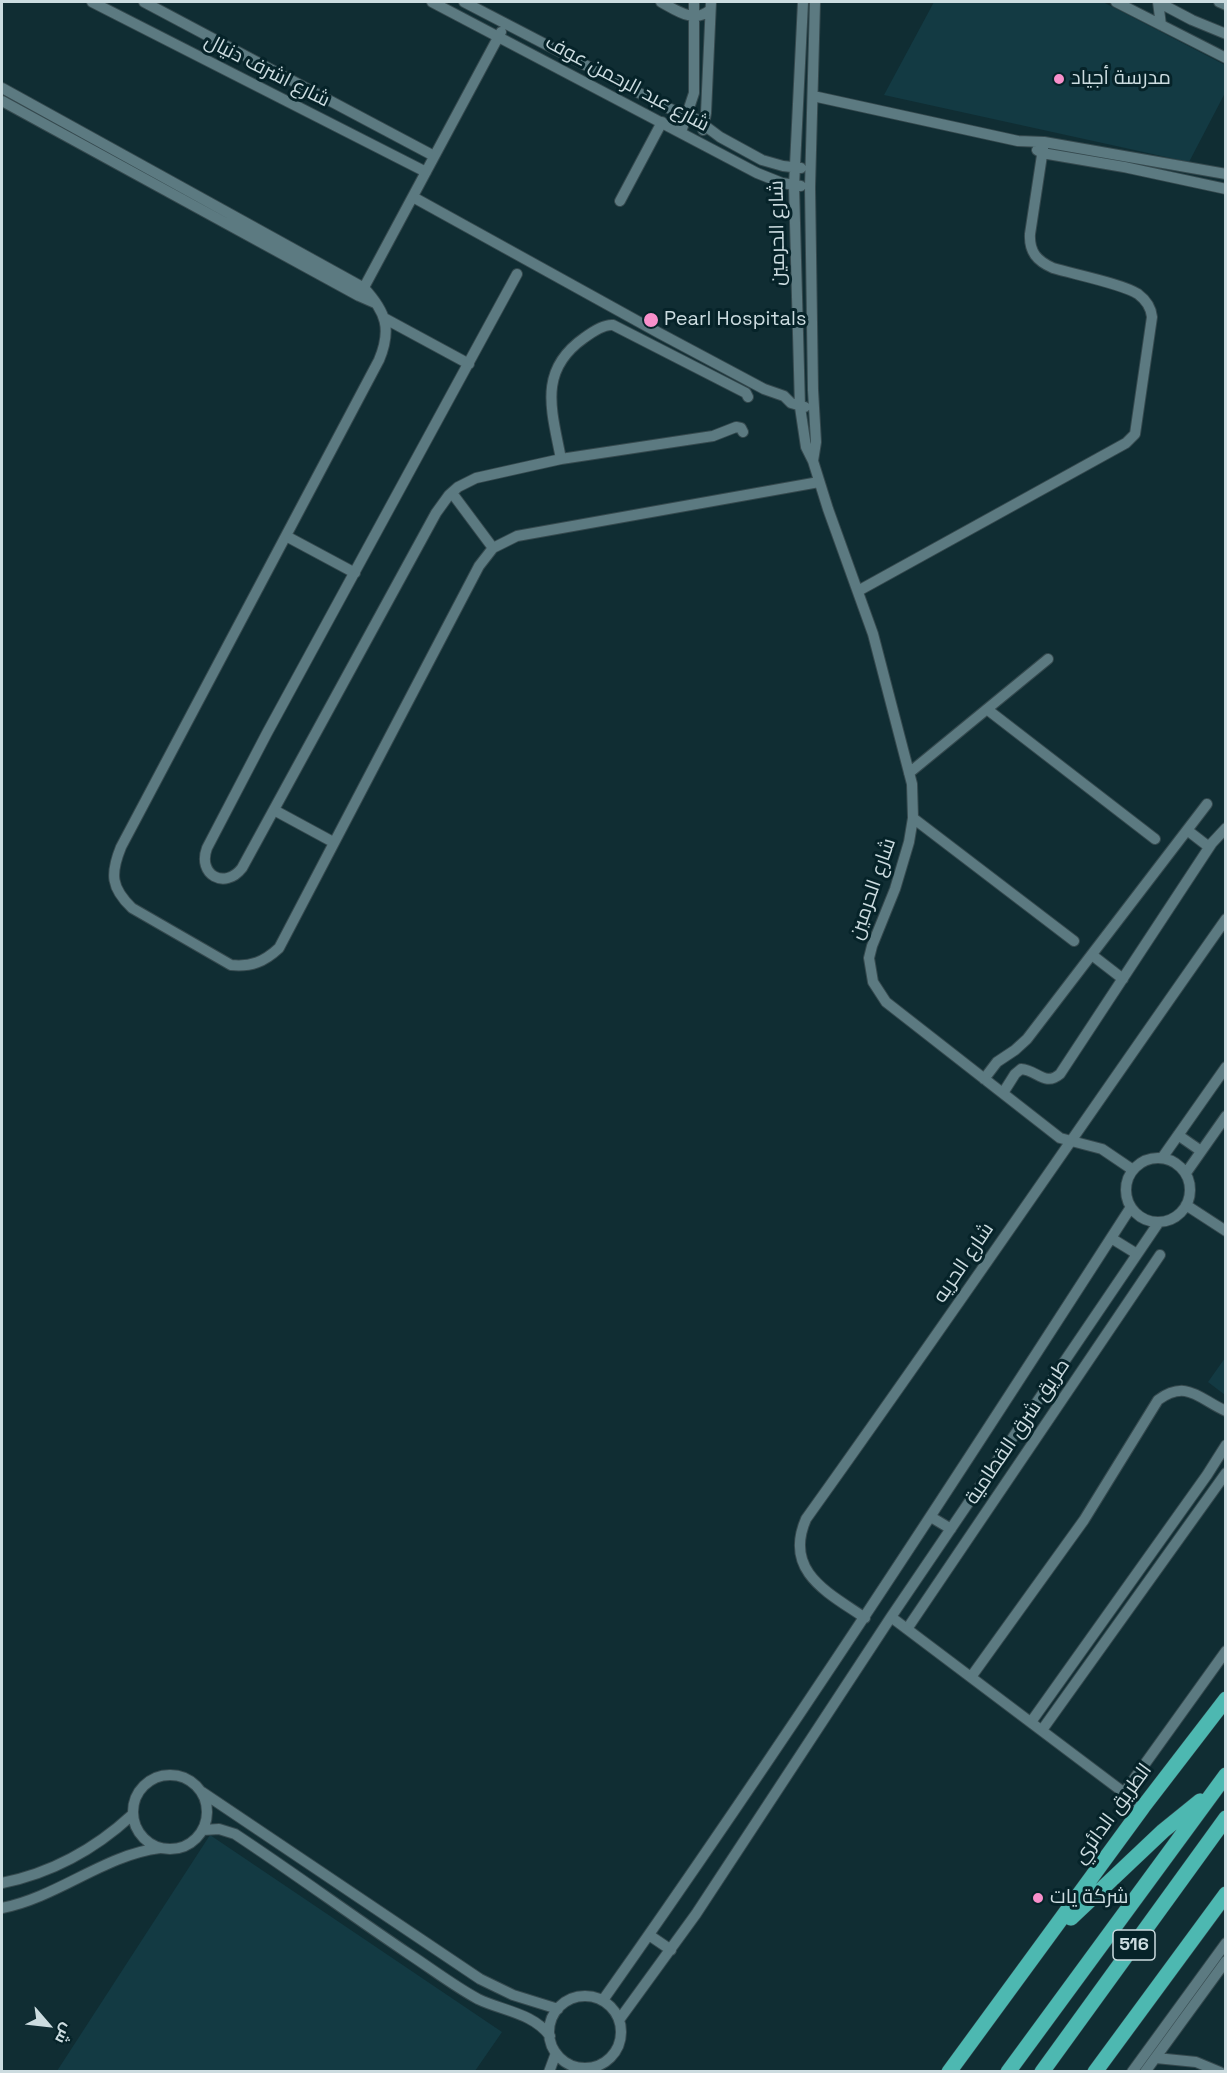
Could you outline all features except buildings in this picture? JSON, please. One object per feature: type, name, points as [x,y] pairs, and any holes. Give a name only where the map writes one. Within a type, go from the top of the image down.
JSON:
[{"type":"highway","name":"الطريق الدائري","points":[[949,2072],[1143,1807],[1226,1699]]},
{"type":"highway","name":"516","points":[[1008,2072],[1226,1775]]},
{"type":"highway","name":"516","points":[[1048,1938],[1163,1831],[1213,1793]]},
{"type":"highway","name":"516","points":[[1042,2072],[1226,1818]]},
{"type":"highway","name":"516","points":[[1095,2072],[1226,1894]]},
{"type":"highway","name":"516","points":[[1089,2072],[1110,2051]]},
{"type":"street","name":"شارع اشرف دنيال","points":[[92,2],[426,172]]},
{"type":"street","name":"شارع اشرف دنيال","points":[[144,2],[434,156]]},
{"type":"street","name":"شارع عبد الرحمن عوف","points":[[432,2],[757,173],[794,186],[810,187]]},
{"type":"street","name":"شارع عبد الرحمن عوف","points":[[464,2],[674,111],[696,119],[720,137],[762,160],[794,168],[810,169]]},
{"type":"street","points":[[661,2],[676,11],[693,16],[703,15],[710,4]]},
{"type":"street","points":[[681,132],[694,93],[694,2]]},
{"type":"street","name":"شارع الحرمين","points":[[803,2],[794,168],[800,407],[806,447],[813,461],[858,591],[882,668],[909,773],[913,801],[913,818],[898,881],[872,946],[871,976],[886,1002],[1060,1138],[1102,1149],[1132,1170]]},
{"type":"street","name":"شارع الحرمين","points":[[813,461],[816,442],[813,390],[810,169],[815,2]]},
{"type":"street","points":[[1116,2],[1226,58]]},
{"type":"street","points":[[1158,2],[1161,25]]},
{"type":"street","points":[[1158,2],[1192,20],[1226,34]]},
{"type":"street","points":[[1219,2],[1226,4]]},
{"type":"street","points":[[697,141],[704,126],[706,113],[710,4]]},
{"type":"street","points":[[362,292],[506,24]]},
{"type":"street","points":[[2,88],[362,292],[378,304],[384,318],[387,332],[382,353],[115,862],[113,879],[119,896],[132,908],[231,965],[244,966],[263,960],[279,948],[479,566],[493,548],[517,536],[819,482]]},
{"type":"street","points":[[813,96],[1226,189]]},
{"type":"street","points":[[2,101],[362,292]]},
{"type":"street","points":[[620,201],[662,122]]},
{"type":"street","points":[[1043,147],[1226,174]]},
{"type":"street","points":[[858,591],[1126,443],[1135,434],[1152,317],[1151,310],[1145,300],[1131,290],[1053,268],[1034,256],[1030,234],[1043,147]]},
{"type":"street","points":[[413,196],[659,333],[769,391],[784,396],[791,403],[800,407],[814,406]]},
{"type":"street","points":[[517,274],[207,848],[204,864],[214,877],[230,878],[237,874],[436,513],[452,493],[466,482],[476,478],[561,459],[713,436],[736,427],[741,428],[743,432]]},
{"type":"street","points":[[384,318],[469,364]]},
{"type":"street","points":[[561,459],[550,400],[550,387],[554,375],[567,352],[587,336],[608,324],[747,393],[748,397]]},
{"type":"street","points":[[652,345],[659,333]]},
{"type":"street","points":[[668,353],[675,341]]},
{"type":"street","points":[[784,396],[813,390]]},
{"type":"street","points":[[452,493],[493,548]]},
{"type":"street","points":[[286,536],[355,573]]},
{"type":"street","points":[[909,773],[1048,659]]},
{"type":"street","points":[[988,710],[1155,839]]},
{"type":"street","points":[[984,1079],[996,1062],[1027,1040],[1208,804]]},
{"type":"street","points":[[274,810],[333,842]]},
{"type":"street","points":[[913,818],[1074,941]]},
{"type":"street","points":[[1003,1093],[1021,1069],[1029,1070],[1047,1080],[1058,1076],[1209,847],[1226,828]]},
{"type":"street","points":[[1187,830],[1209,847]]},
{"type":"street","name":"شارع الحريه","points":[[865,1618],[816,1584],[807,1572],[801,1558],[800,1543],[806,1519],[926,1352],[1069,1142],[1226,920]]},
{"type":"street","points":[[1092,955],[1123,979]]},
{"type":"street","points":[[1162,1158],[1226,1067]]},
{"type":"street","points":[[1186,1173],[1226,1116]]},
{"type":"street","points":[[1178,1135],[1201,1152]]},
{"type":"street","points":[[1162,1158],[1180,1166],[1186,1173],[1190,1189],[1186,1204],[1175,1217],[1159,1222],[1143,1218],[1131,1207],[1125,1188],[1132,1170],[1146,1160],[1162,1158]]},
{"type":"street","points":[[1186,1204],[1226,1231]]},
{"type":"street","points":[[603,2000],[743,1800],[865,1618],[1131,1207]]},
{"type":"street","points":[[619,2020],[731,1863],[891,1617],[1159,1222]]},
{"type":"street","points":[[1111,1239],[1137,1254]]},
{"type":"street","name":"طريق شرق القطامية","points":[[907,1629],[1160,1255]]},
{"type":"street","points":[[971,1677],[1084,1520],[1158,1400],[1170,1393],[1187,1391],[1221,1409],[1226,1419]]},
{"type":"street","points":[[1031,1722],[1226,1445]]},
{"type":"street","points":[[1042,1730],[1226,1473],[1214,1465]]},
{"type":"street","points":[[931,1517],[951,1529]]},
{"type":"street","points":[[1141,1568],[1152,1576]]},
{"type":"street","points":[[891,1617],[1143,1807]]},
{"type":"street","points":[[1124,1793],[1226,1652]]},
{"type":"street","points":[[1077,1657],[1088,1665]]},
{"type":"street","points":[[160,1848],[150,1844],[135,1827],[132,1815],[133,1804],[137,1794],[153,1778],[164,1774],[186,1777],[202,1792],[480,1979],[513,1995],[558,2009]]},
{"type":"street","points":[[2,1908],[40,1897],[133,1853],[160,1848],[172,1849],[195,1840],[207,1821],[202,1792]]},
{"type":"street","points":[[2,1883],[35,1874],[69,1860],[100,1842],[132,1815]]},
{"type":"street","points":[[203,1830],[219,1829],[235,1834],[465,1991],[497,2007],[534,2020],[544,2028],[550,2036],[556,2053],[568,2064],[584,2070],[602,2064],[615,2053],[621,2037],[619,2020],[615,2012],[603,2000],[587,1996],[579,1996],[564,2003],[558,2009],[551,2022],[550,2036]]},
{"type":"street","points":[[649,1935],[671,1950]]},
{"type":"street","points":[[1145,2072],[1156,2058],[1226,1943]]},
{"type":"street","points":[[1132,2072],[1185,2008],[1222,1974],[1226,1961]]},
{"type":"street","points":[[549,2072],[556,2053]]},
{"type":"street","points":[[1156,2058],[1196,2062],[1220,2072]]},
{"type":"shaded area","name":"مدرسة أجياد","points":[[934,2],[1103,2],[1225,65],[1225,93],[1189,162],[884,95]]},
{"type":"shaded area","points":[[1225,1358],[1225,1395],[1208,1382]]},
{"type":"shaded area","points":[[210,1835],[502,2032],[475,2071],[57,2071]]},
{"type":"place","name":"مدرسة أجياد","points":[[1059,79]]},
{"type":"place","name":"Pearl Hospitals","points":[[651,320]]},
{"type":"place","name":"شركة يات","points":[[1038,1898]]}]
